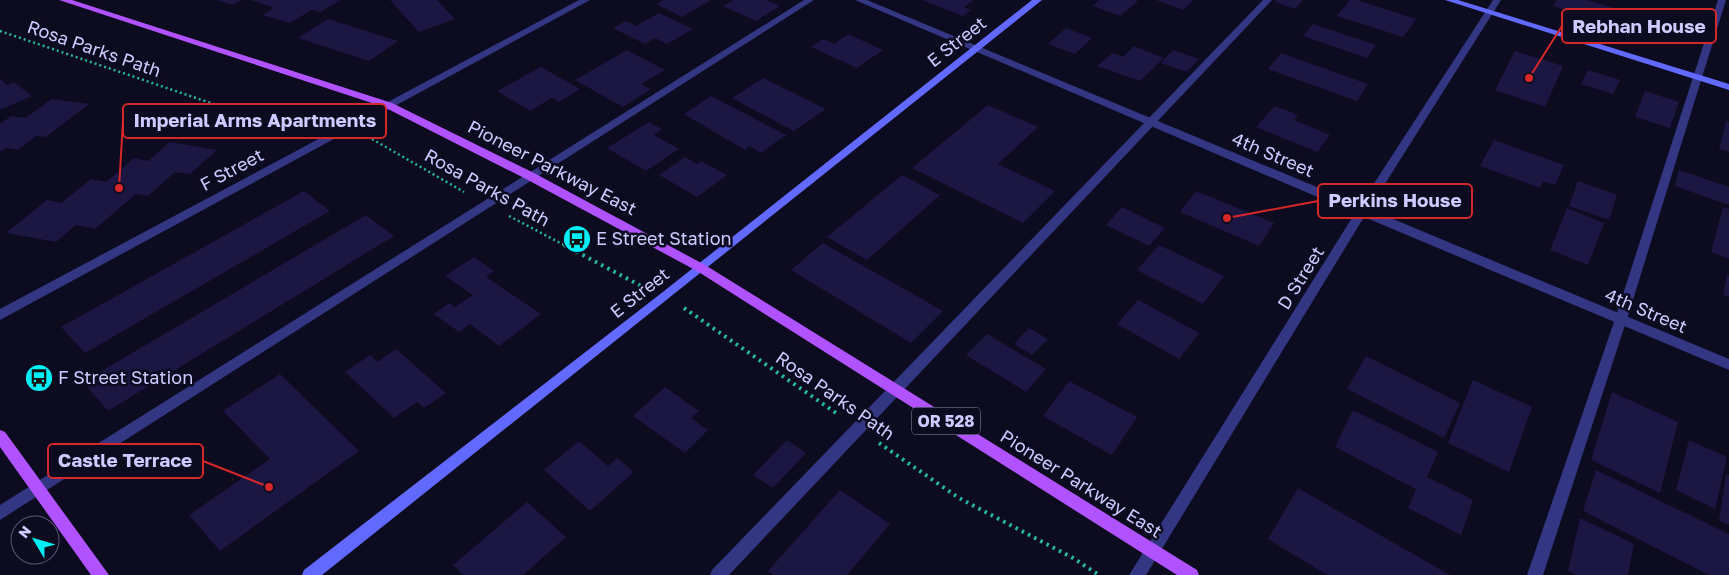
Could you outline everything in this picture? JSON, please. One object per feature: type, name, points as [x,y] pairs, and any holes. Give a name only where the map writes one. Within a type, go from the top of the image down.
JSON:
[{"type":"main road","name":"Pioneer Parkway East","points":[[63,0],[388,105],[530,176],[701,268],[1191,575]]},
{"type":"main road","points":[[0,436],[37,490],[101,575]]},
{"type":"street","name":"F Street","points":[[0,315],[586,0]]},
{"type":"street","points":[[0,513],[810,0]]},
{"type":"street","name":"4th Street","points":[[859,0],[1729,365]]},
{"type":"street","name":"E Street","points":[[310,575],[664,298],[1038,0]]},
{"type":"street","points":[[718,575],[1268,0]]},
{"type":"street","points":[[1449,0],[1729,87]]},
{"type":"street","name":"D Street","points":[[1137,575],[1362,211],[1497,0]]},
{"type":"street","points":[[1535,575],[1621,319],[1722,0]]},
{"type":"path","name":"Rosa Parks Path","points":[[0,32],[237,112],[270,117],[320,116],[350,127],[486,204],[691,312],[959,498],[1073,558],[1099,575]]},
{"type":"building","points":[[217,0],[242,0],[233,5]]},
{"type":"building","points":[[251,0],[341,0],[320,12],[312,10],[290,23],[262,15],[274,8]]},
{"type":"building","points":[[390,0],[437,0],[455,19],[419,32]]},
{"type":"building","points":[[663,0],[711,0],[682,17],[656,4]]},
{"type":"building","points":[[733,0],[766,0],[780,6],[756,21],[723,6]]},
{"type":"building","points":[[922,0],[974,0],[964,7],[971,10],[963,16]]},
{"type":"building","points":[[1099,0],[1138,1],[1120,16],[1093,6]]},
{"type":"building","points":[[1156,0],[1194,0],[1183,10]]},
{"type":"building","points":[[1277,0],[1303,0],[1295,9],[1275,2]]},
{"type":"building","points":[[1350,0],[1357,0],[1416,19],[1403,37],[1337,16]]},
{"type":"building","points":[[1556,0],[1587,0],[1617,9],[1611,23],[1553,6]]},
{"type":"building","points":[[659,13],[693,29],[667,44],[655,38],[645,44],[613,28],[626,21],[636,26]]},
{"type":"building","points":[[328,19],[398,41],[369,61],[298,38]]},
{"type":"building","points":[[1313,24],[1376,45],[1367,58],[1303,36]]},
{"type":"building","points":[[1066,28],[1092,38],[1075,54],[1048,44]]},
{"type":"building","points":[[848,34],[883,50],[857,68],[811,47],[823,39],[834,44]]},
{"type":"building","points":[[1134,46],[1164,58],[1140,81],[1097,66],[1113,53],[1123,57]]},
{"type":"building","points":[[627,50],[665,70],[641,84],[651,89],[623,107],[575,80]]},
{"type":"building","points":[[1173,50],[1199,59],[1187,72],[1161,63]]},
{"type":"building","points":[[1515,51],[1563,66],[1545,107],[1495,90]]},
{"type":"building","points":[[1281,53],[1368,84],[1357,101],[1268,69]]},
{"type":"building","points":[[541,67],[580,89],[559,102],[552,98],[530,111],[497,91]]},
{"type":"building","points":[[1588,70],[1620,80],[1613,94],[1581,84]]},
{"type":"building","points":[[763,78],[826,109],[794,131],[732,98]]},
{"type":"building","points":[[0,79],[7,85],[14,82],[32,96],[0,110]]},
{"type":"building","points":[[1645,91],[1679,102],[1670,128],[1635,117]]},
{"type":"building","points":[[711,96],[786,135],[761,153],[749,146],[745,150],[684,114]]},
{"type":"building","points":[[51,99],[89,104],[46,137],[36,136],[18,150],[6,148],[0,152],[0,124],[11,116],[26,118]]},
{"type":"building","points":[[988,105],[1038,127],[998,164],[1055,191],[1023,223],[912,168]]},
{"type":"building","points":[[1275,106],[1298,115],[1294,120],[1330,135],[1317,152],[1256,127]]},
{"type":"building","points":[[1726,121],[1729,122],[1729,152],[1719,149]]},
{"type":"building","points":[[649,122],[662,129],[654,135],[679,149],[646,171],[607,148]]},
{"type":"building","points":[[1494,140],[1564,165],[1555,185],[1543,181],[1540,188],[1480,166]]},
{"type":"building","points":[[170,142],[217,150],[190,174],[175,172],[148,196],[136,194],[95,229],[76,225],[56,242],[6,233],[47,200],[61,203],[91,179],[106,182],[134,158],[148,161]]},
{"type":"building","points":[[685,157],[697,164],[701,161],[727,175],[697,197],[659,175]]},
{"type":"building","points":[[1679,170],[1729,187],[1729,205],[1675,186]]},
{"type":"building","points":[[902,175],[940,195],[867,260],[827,237]]},
{"type":"building","points":[[1578,181],[1617,195],[1609,220],[1569,206]]},
{"type":"building","points":[[304,191],[330,211],[85,353],[61,327]]},
{"type":"building","points":[[1196,191],[1274,223],[1259,246],[1180,212]]},
{"type":"building","points":[[1122,207],[1165,228],[1149,246],[1106,225]]},
{"type":"building","points":[[1723,207],[1729,209],[1729,259],[1711,252]]},
{"type":"building","points":[[1567,208],[1604,223],[1588,265],[1550,250]]},
{"type":"building","points":[[366,215],[394,236],[108,411],[83,382]]},
{"type":"building","points":[[823,243],[943,311],[911,343],[791,270]]},
{"type":"building","points":[[1159,245],[1224,276],[1203,304],[1137,270]]},
{"type":"building","points":[[474,257],[494,271],[486,277],[541,314],[499,346],[470,324],[459,332],[434,314],[449,303],[455,307],[473,295],[445,276]]},
{"type":"building","points":[[1727,275],[1729,276],[1729,297],[1723,295]]},
{"type":"building","points":[[1138,300],[1199,333],[1179,359],[1117,324]]},
{"type":"building","points":[[1029,328],[1048,339],[1032,355],[1014,344]]},
{"type":"building","points":[[987,334],[1046,369],[1026,392],[966,355]]},
{"type":"building","points":[[396,349],[446,393],[424,408],[417,402],[394,418],[345,372],[370,355],[377,362]]},
{"type":"building","points":[[1366,356],[1460,403],[1444,438],[1347,389]]},
{"type":"building","points":[[280,374],[359,451],[220,551],[189,515],[270,459],[223,411]]},
{"type":"building","points":[[1473,380],[1532,407],[1509,472],[1448,443]]},
{"type":"building","points":[[1069,381],[1137,417],[1112,455],[1043,416]]},
{"type":"building","points":[[665,387],[699,411],[691,418],[708,430],[685,453],[633,416]]},
{"type":"building","points":[[1612,392],[1678,422],[1660,493],[1591,460]]},
{"type":"building","points":[[1353,410],[1438,452],[1427,477],[1473,500],[1461,535],[1408,508],[1416,489],[1335,447]]},
{"type":"building","points":[[787,440],[806,453],[773,488],[753,475]]},
{"type":"building","points":[[1689,440],[1727,457],[1715,509],[1676,490]]},
{"type":"building","points":[[579,441],[608,466],[617,458],[634,472],[590,511],[544,470]]},
{"type":"building","points":[[1596,470],[1729,534],[1729,575],[1709,575],[1583,511]]},
{"type":"building","points":[[1726,474],[1729,475],[1729,525],[1719,520]]},
{"type":"building","points":[[1298,488],[1450,575],[1327,575],[1268,539]]},
{"type":"building","points":[[840,490],[890,524],[847,575],[773,575],[768,571]]},
{"type":"building","points":[[527,502],[566,537],[523,575],[463,575],[453,565]]},
{"type":"building","points":[[1580,518],[1634,544],[1628,575],[1576,575],[1568,571]]},
{"type":"place","name":"Rebhan House","points":[[1529,78]]},
{"type":"place","name":"Imperial Arms Apartments","points":[[119,188]]},
{"type":"place","name":"Perkins House","points":[[1227,218]]},
{"type":"place","name":"E Street Station","points":[[577,239]]},
{"type":"place","name":"F Street Station","points":[[39,378]]},
{"type":"place","name":"Castle Terrace","points":[[269,487]]}]
